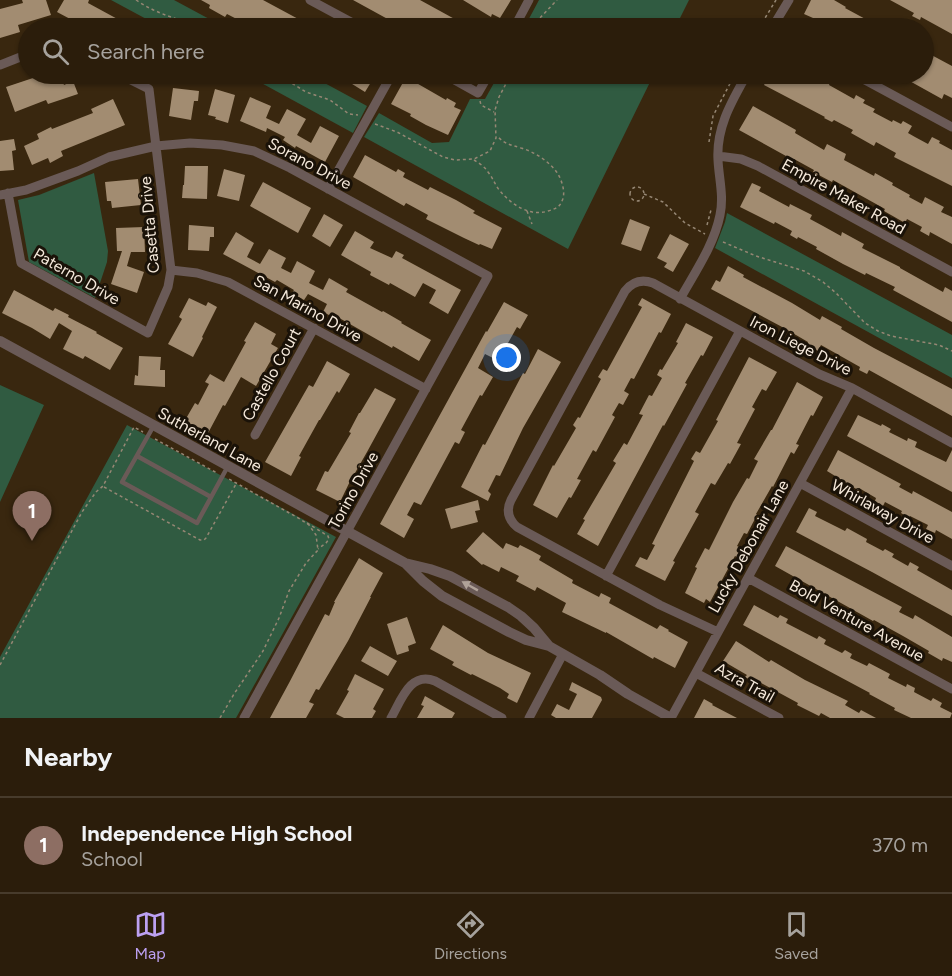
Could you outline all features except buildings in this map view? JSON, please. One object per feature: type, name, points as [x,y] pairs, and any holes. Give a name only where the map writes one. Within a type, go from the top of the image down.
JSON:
[{"type":"street","points":[[310,0],[343,18]]},
{"type":"street","points":[[519,18],[529,0]]},
{"type":"street","points":[[778,18],[789,0]]},
{"type":"street","points":[[0,65],[18,58]]},
{"type":"street","name":"Casetta Drive","points":[[139,84],[149,89],[171,270],[168,287],[148,333]]},
{"type":"street","points":[[328,189],[386,84]]},
{"type":"street","points":[[462,84],[478,93],[483,84]]},
{"type":"street","points":[[680,299],[713,238],[719,218],[722,204],[718,156],[720,135],[724,118],[742,84]]},
{"type":"street","points":[[872,84],[952,127]]},
{"type":"street","name":"Sorano Drive","points":[[4,194],[26,190],[109,157],[156,146],[190,143],[222,145],[254,151],[488,276]]},
{"type":"street","name":"Empire Maker Road","points":[[718,156],[741,159],[758,165],[952,272]]},
{"type":"street","name":"Paterno Drive","points":[[4,194],[21,263],[148,333]]},
{"type":"street","name":"San Marino Drive","points":[[171,270],[197,273],[228,282],[426,389]]},
{"type":"street","name":"Torino Drive","points":[[244,718],[488,276]]},
{"type":"street","name":"Iron Liege Drive","points":[[606,576],[517,527],[510,519],[508,508],[625,291],[636,282],[649,282],[952,443]]},
{"type":"street","name":"Castello Court","points":[[255,435],[314,328]]},
{"type":"street","points":[[718,632],[606,576],[740,331]]},
{"type":"street","name":"Sutherland Lane","points":[[0,341],[151,430],[405,563],[435,591],[486,620],[526,640],[549,646],[671,718]]},
{"type":"street","name":"Lucky Debonair Lane","points":[[671,718],[852,388]]},
{"type":"street","name":"Whirlaway Drive","points":[[800,483],[952,566]]},
{"type":"street","name":"Sutherland Lane","points":[[405,563],[450,576],[496,600],[521,616],[549,646]]},
{"type":"street","name":"Bold Venture Avenue","points":[[748,578],[952,689]]},
{"type":"street","points":[[486,620],[496,600]]},
{"type":"street","points":[[529,718],[563,654]]},
{"type":"street","name":"Azra Trail","points":[[696,672],[779,718]]},
{"type":"street","points":[[391,718],[407,688],[418,680],[425,679],[435,681],[502,718]]},
{"type":"lane","points":[[151,430],[122,482],[180,514],[197,523],[226,471]]},
{"type":"lane","points":[[137,456],[211,497]]},
{"type":"path","points":[[136,0],[148,8],[174,18]]},
{"type":"path","points":[[540,18],[556,0]]},
{"type":"path","points":[[765,18],[776,0]]},
{"type":"path","points":[[293,84],[306,92],[330,100],[349,114],[358,115],[397,132],[443,157],[455,160],[474,159],[490,151],[496,138],[495,113],[499,97],[506,84]]},
{"type":"path","points":[[478,93],[481,105],[495,113]]},
{"type":"path","points":[[474,159],[488,171],[499,190],[509,201],[526,211],[537,214],[559,206],[563,200],[564,190],[558,174],[543,158],[529,150],[508,145],[496,136]]},
{"type":"path","points":[[644,194],[640,200],[637,200],[631,198],[630,193],[633,188],[639,187],[644,194],[663,202],[685,223],[699,232],[756,256],[804,271],[823,282],[836,292],[865,323],[878,331],[891,336],[939,345],[952,351]]},
{"type":"path","points":[[526,211],[532,224]]},
{"type":"path","points":[[0,665],[82,512],[103,486],[134,427],[151,430],[226,471],[309,525],[316,536],[318,550]]},
{"type":"path","points":[[220,718],[263,651],[279,618],[288,591],[306,563],[329,539],[328,536],[300,519]]},
{"type":"green space","points":[[111,0],[174,0],[207,18],[144,18]]},
{"type":"green space","points":[[539,0],[689,0],[680,18],[529,18]]},
{"type":"green space","points":[[263,84],[326,84],[367,106],[353,133]]},
{"type":"green space","points":[[493,84],[649,84],[568,249],[364,137],[379,113],[432,143],[449,142],[470,99],[485,99]]},
{"type":"green space","points":[[94,173],[108,251],[107,262],[95,298],[29,262],[18,200],[39,195]]},
{"type":"green space","points":[[727,213],[952,335],[952,378],[715,248]]},
{"type":"green space","points":[[0,385],[44,405],[0,502]]},
{"type":"green space","points":[[127,425],[336,537],[236,718],[0,718],[0,657]]},
{"type":"place","name":"Independence High School","points":[[32,541]]}]
